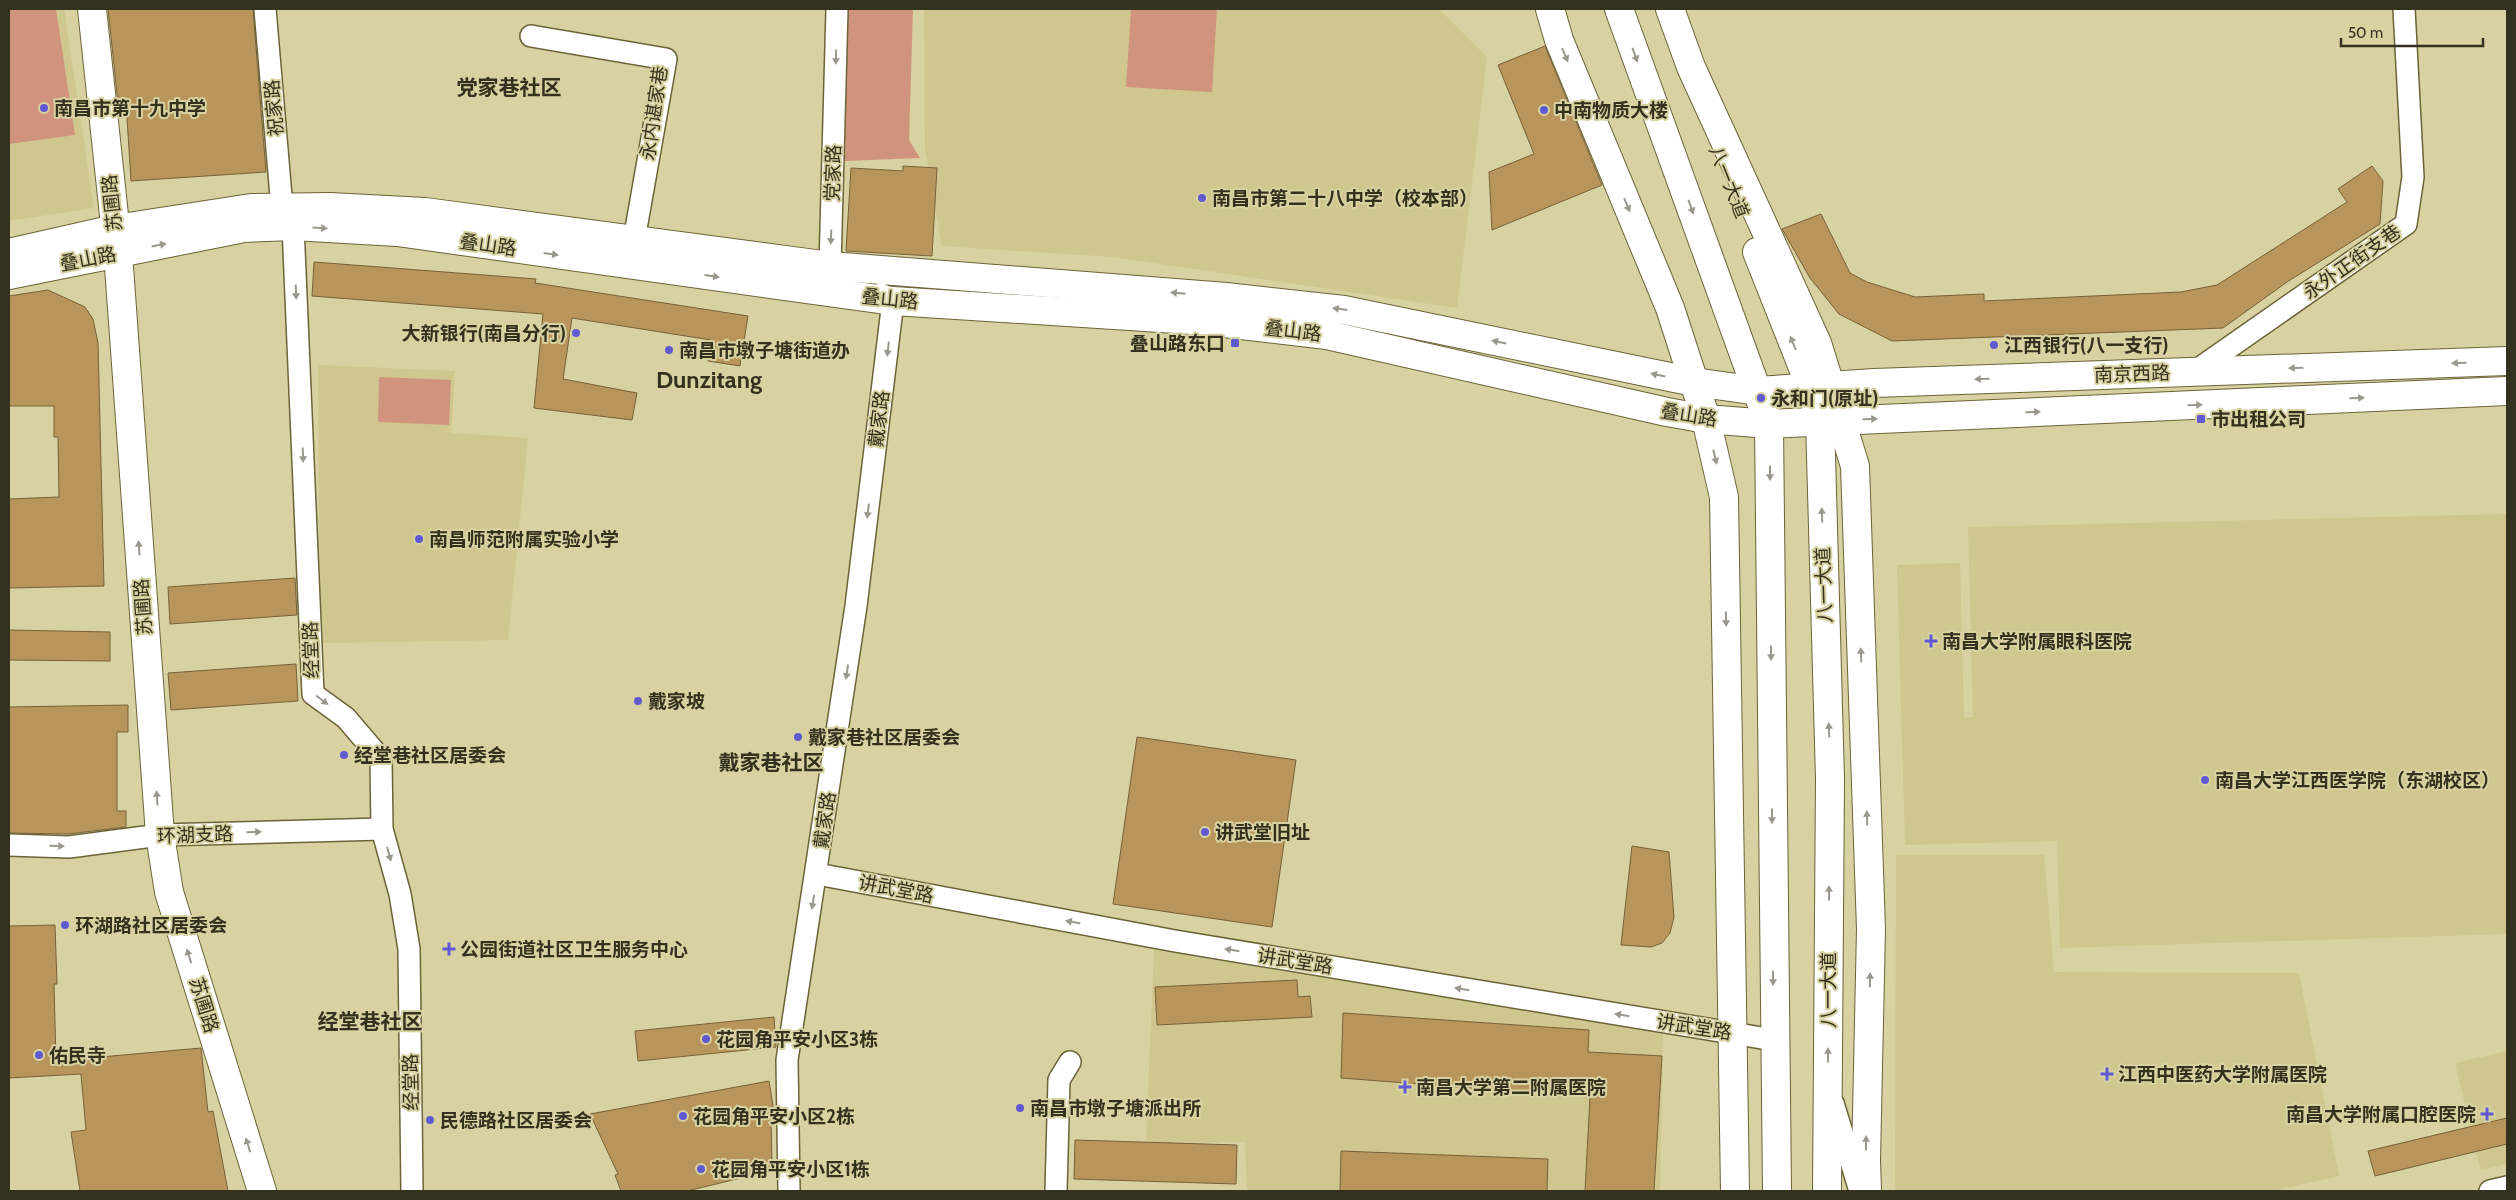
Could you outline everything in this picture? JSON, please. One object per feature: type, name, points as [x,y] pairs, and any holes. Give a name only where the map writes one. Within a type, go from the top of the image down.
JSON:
[{"type":"main road","name":"苏圃路","points":[[92,9],[116,241],[160,835],[169,892],[262,1191]]},
{"type":"main road","points":[[1550,9],[1559,40],[1670,308],[1706,419],[1724,497],[1735,1191]]},
{"type":"main road","points":[[1619,9],[1769,424],[1777,1191]]},
{"type":"main road","name":"八一大道","points":[[1659,9],[1821,388],[1830,420],[1827,1191]]},
{"type":"main road","points":[[1670,9],[1691,67],[1818,342],[1821,388]]},
{"type":"main road","name":"叠山路","points":[[9,253],[244,228],[330,207],[425,212],[830,266],[1226,297],[1344,310],[1694,382],[1758,391]]},
{"type":"main road","name":"叠山路","points":[[288,217],[894,301],[1207,322],[1327,335],[1706,419],[1769,424]]},
{"type":"main road","name":"叠山路","points":[[9,276],[116,241]]},
{"type":"main road","name":"南京西路","points":[[1758,391],[1874,383],[2507,361]]},
{"type":"main road","name":"南京西路","points":[[1769,424],[2507,391]]},
{"type":"main road","points":[[1830,420],[1855,466],[1871,929],[1867,1191]]},
{"type":"street","name":"祝家路","points":[[265,9],[288,217]]},
{"type":"street","name":"党家路","points":[[830,266],[837,9]]},
{"type":"street","name":"永外正街支巷","points":[[2194,372],[2406,224],[2414,177],[2404,9]]},
{"type":"street","name":"永内谌家巷","points":[[531,36],[666,60],[634,240]]},
{"type":"street","name":"经堂路","points":[[288,217],[313,694],[346,718],[381,759],[382,829],[400,894],[409,949],[412,1191]]},
{"type":"street","points":[[830,266],[894,301]]},
{"type":"street","name":"戴家路","points":[[789,1191],[787,1060],[817,874],[856,606],[894,301]]},
{"type":"street","name":"环湖支路","points":[[9,845],[69,847],[160,835],[382,829]]},
{"type":"street","name":"讲武堂路","points":[[817,874],[1175,941],[1774,1040]]},
{"type":"street","points":[[1056,1191],[1059,1080],[1070,1062]]},
{"type":"street","points":[[1828,1086],[1860,1191]]},
{"type":"street","points":[[2490,1191],[2507,1187]]},
{"type":"shaded area","name":"南昌市第十九中学","points":[[9,9],[64,9],[94,208],[9,221]]},
{"type":"shaded area","points":[[9,9],[56,9],[75,135],[9,144]]},
{"type":"shaded area","points":[[847,9],[913,9],[909,140],[920,158],[845,161]]},
{"type":"shaded area","name":"南昌市第二十八中学（校本部）","points":[[924,9],[1439,9],[1487,57],[1457,308],[1113,257],[942,246],[925,149]]},
{"type":"shaded area","points":[[1131,9],[1217,9],[1212,92],[1126,87]]},
{"type":"shaded area","name":"南昌师范附属实验小学","points":[[318,365],[455,371],[451,433],[528,438],[508,640],[320,643]]},
{"type":"shaded area","points":[[379,377],[451,380],[449,425],[378,422]]},
{"type":"shaded area","name":"南昌大学江西医学院（东湖校区）","points":[[2507,514],[2507,934],[2060,948],[2057,841],[1905,845],[1897,565],[1960,563],[1964,717],[1973,717],[1968,527]]},
{"type":"shaded area","name":"江西中医药大学附属医院","points":[[1896,855],[2044,855],[2054,972],[2299,973],[2339,1176],[2273,1191],[1895,1191]]},
{"type":"shaded area","name":"南昌大学第二附属医院","points":[[1154,950],[1663,1033],[1660,1191],[1247,1191],[1245,1142],[1146,1143]]},
{"type":"shaded area","name":"南昌大学附属口腔医院","points":[[2507,1051],[2507,1164],[2481,1170],[2455,1063]]},
{"type":"building","points":[[108,9],[253,9],[266,172],[131,181],[126,102],[118,102]]},
{"type":"building","name":"中南物质大楼","points":[[1545,46],[1602,185],[1492,230],[1489,172],[1534,154],[1498,65]]},
{"type":"building","points":[[903,166],[937,168],[932,256],[846,251],[851,168],[903,171]]},
{"type":"building","points":[[2372,166],[2383,181],[2380,224],[2287,282],[2223,328],[1892,341],[1839,314],[1810,278],[1782,229],[1821,214],[1850,273],[1867,282],[1915,297],[1984,294],[1984,301],[2181,292],[2217,285],[2347,202],[2338,189]]},
{"type":"building","points":[[314,262],[536,279],[535,283],[748,316],[740,366],[708,361],[711,340],[572,318],[563,379],[637,393],[632,420],[534,408],[543,314],[312,296]]},
{"type":"building","points":[[48,290],[85,307],[93,319],[98,343],[104,586],[9,588],[9,499],[59,497],[58,437],[54,437],[54,406],[9,406],[9,296]]},
{"type":"building","points":[[295,578],[297,615],[170,624],[168,587]]},
{"type":"building","points":[[9,630],[110,632],[110,661],[9,660]]},
{"type":"building","points":[[296,664],[298,701],[171,710],[168,673]]},
{"type":"building","points":[[128,705],[128,732],[117,732],[117,811],[126,811],[126,827],[68,834],[9,833],[9,707]]},
{"type":"building","name":"讲武堂旧址","points":[[1137,737],[1296,760],[1272,927],[1113,904]]},
{"type":"building","points":[[1632,846],[1669,852],[1674,917],[1670,933],[1662,943],[1651,947],[1621,945]]},
{"type":"building","points":[[55,925],[57,984],[54,984],[56,1061],[201,1048],[208,1112],[213,1111],[228,1191],[80,1191],[71,1132],[86,1130],[81,1074],[9,1078],[9,926]]},
{"type":"building","points":[[1297,980],[1298,997],[1310,996],[1312,1017],[1157,1025],[1155,987]]},
{"type":"building","points":[[1343,1013],[1589,1030],[1588,1052],[1662,1056],[1654,1191],[1585,1191],[1590,1097],[1341,1078]]},
{"type":"building","name":"花园角平安小区3栋","points":[[774,1017],[776,1047],[638,1061],[635,1031]]},
{"type":"building","points":[[769,1081],[775,1118],[771,1119],[772,1163],[766,1172],[687,1191],[621,1191],[615,1175],[618,1174],[590,1114]]},
{"type":"building","points":[[2507,1118],[2507,1144],[2375,1176],[2368,1151]]},
{"type":"building","points":[[1075,1140],[1237,1145],[1236,1184],[1074,1179]]},
{"type":"building","points":[[1341,1151],[1548,1159],[1547,1191],[1340,1191]]},
{"type":"place","name":"南昌市第十九中学","points":[[44,108]]},
{"type":"place","name":"中南物质大楼","points":[[1544,110]]},
{"type":"place","name":"南昌市第二十八中学（校本部）","points":[[1202,198]]},
{"type":"place","name":"大新银行(南昌分行)","points":[[576,333]]},
{"type":"place","name":"叠山路东口","points":[[1235,343]]},
{"type":"place","name":"江西银行(八一支行)","points":[[1994,345]]},
{"type":"place","name":"南昌市墩子塘街道办","points":[[669,350]]},
{"type":"place","name":"永和门(原址)","points":[[1761,398]]},
{"type":"place","name":"市出租公司","points":[[2201,419]]},
{"type":"place","name":"南昌师范附属实验小学","points":[[419,539]]},
{"type":"place","name":"南昌大学附属眼科医院","points":[[1931,641]]},
{"type":"place","name":"戴家坡","points":[[638,701]]},
{"type":"place","name":"戴家巷社区居委会","points":[[798,737]]},
{"type":"place","name":"经堂巷社区居委会","points":[[344,755]]},
{"type":"place","name":"南昌大学江西医学院（东湖校区）","points":[[2205,780]]},
{"type":"place","name":"讲武堂旧址","points":[[1205,832]]},
{"type":"place","name":"环湖路社区居委会","points":[[65,925]]},
{"type":"place","name":"公园街道社区卫生服务中心","points":[[449,949]]},
{"type":"place","name":"花园角平安小区3栋","points":[[706,1039]]},
{"type":"place","name":"佑民寺","points":[[39,1055]]},
{"type":"place","name":"江西中医药大学附属医院","points":[[2107,1074]]},
{"type":"place","name":"南昌大学第二附属医院","points":[[1405,1087]]},
{"type":"place","name":"南昌市墩子塘派出所","points":[[1020,1108]]},
{"type":"place","name":"南昌大学附属口腔医院","points":[[2487,1114]]},
{"type":"place","name":"花园角平安小区2栋","points":[[683,1116]]},
{"type":"place","name":"民德路社区居委会","points":[[430,1120]]},
{"type":"place","name":"花园角平安小区1栋","points":[[701,1169]]},
{"type":"district","name":"党家巷社区","points":[[509,87]]},
{"type":"district","name":"Dunzitang","points":[[709,379]]},
{"type":"district","name":"戴家巷社区","points":[[771,762]]},
{"type":"district","name":"经堂巷社区","points":[[370,1021]]}]
